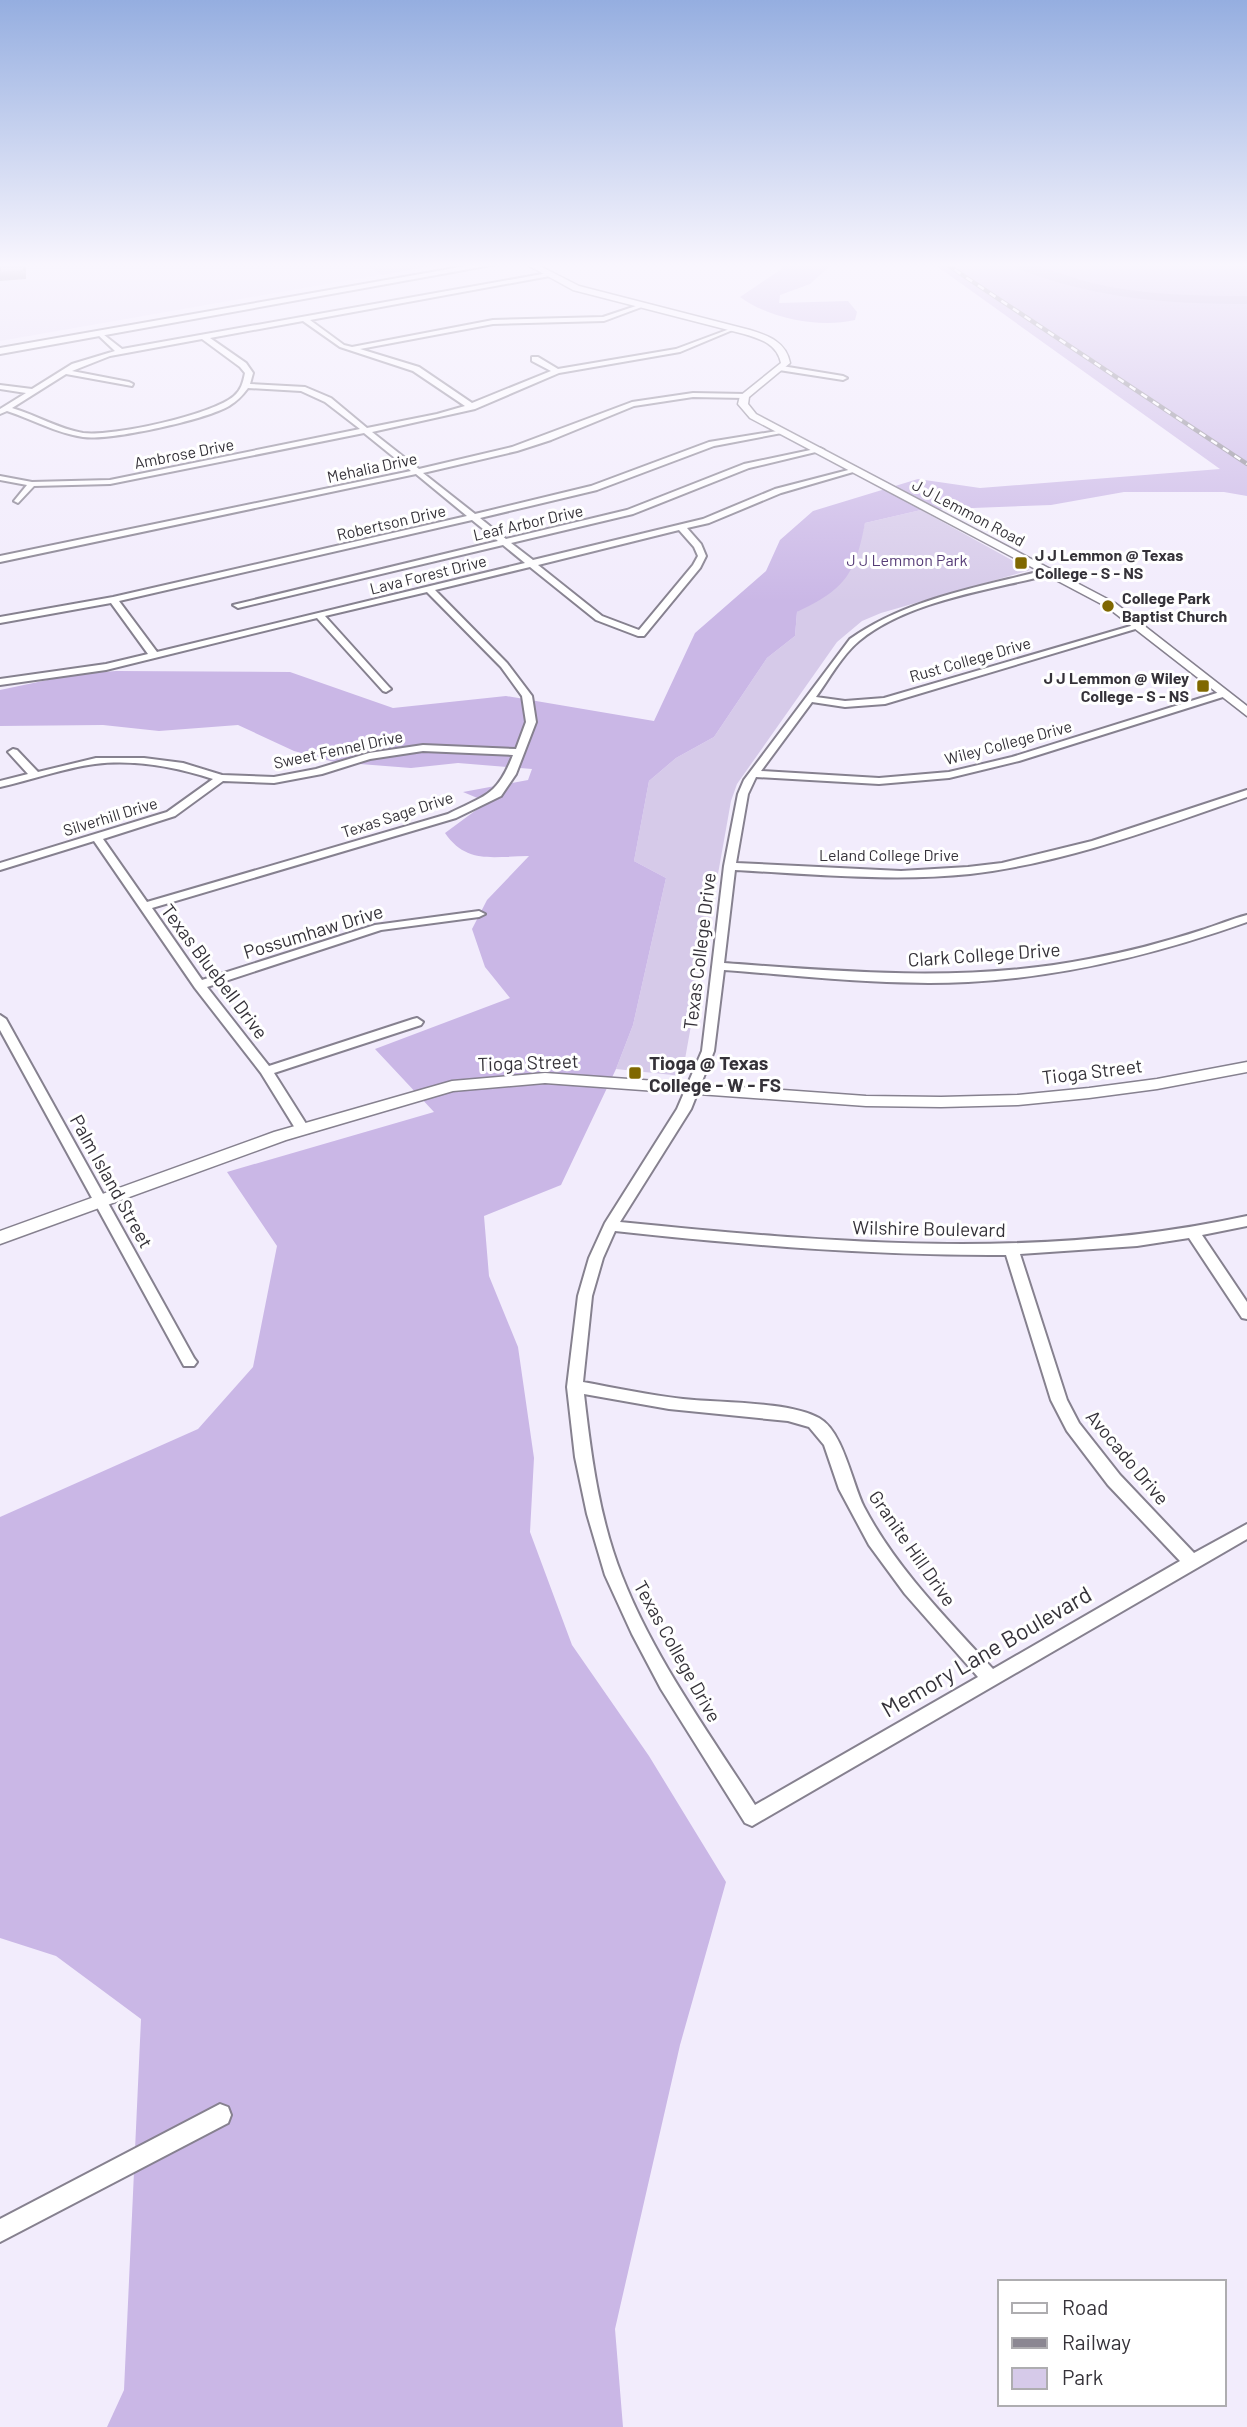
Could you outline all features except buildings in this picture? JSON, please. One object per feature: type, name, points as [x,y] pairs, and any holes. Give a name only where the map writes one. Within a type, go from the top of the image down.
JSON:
[{"type":"street","points":[[4,410],[60,375]]},
{"type":"street","points":[[82,375],[129,384]]},
{"type":"street","points":[[4,410],[76,433],[104,435],[197,417],[231,401],[246,386],[248,375]]},
{"type":"street","points":[[425,375],[472,407]]},
{"type":"street","name":"Ambrose Drive","points":[[0,478],[32,484],[110,482],[472,407],[548,375]]},
{"type":"street","points":[[745,396],[772,375]]},
{"type":"street","points":[[826,375],[843,378]]},
{"type":"street","points":[[246,386],[292,388],[316,393],[339,408],[599,618],[641,634],[702,556],[698,546],[681,527]]},
{"type":"street","points":[[0,387],[35,392]]},
{"type":"street","name":"Mehalia Drive","points":[[0,559],[416,472],[525,446],[632,404],[693,395],[745,396]]},
{"type":"street","name":"J J Lemmon Road","points":[[745,396],[743,404],[750,413],[783,432],[1111,605],[1247,712]]},
{"type":"street","name":"Robertson Drive","points":[[0,620],[113,600],[474,517],[608,484],[712,444],[783,432]]},
{"type":"street","name":"Leaf Arbor Drive","points":[[238,605],[630,512],[747,466],[820,450]]},
{"type":"street","name":"Lava Forest Drive","points":[[0,682],[106,667],[706,521],[778,491],[856,470]]},
{"type":"street","points":[[18,501],[32,484]]},
{"type":"street","name":"Texas College Drive","points":[[752,1817],[667,1683],[613,1575],[595,1514],[575,1387],[585,1296],[596,1258],[610,1226],[656,1155],[694,1087],[708,1051],[730,866],[743,794],[752,774],[853,641],[875,623],[918,607],[1049,572]]},
{"type":"street","name":"Texas Sage Drive","points":[[143,907],[452,816],[497,794],[511,774],[531,722],[527,695],[504,665],[429,589]]},
{"type":"street","points":[[113,600],[154,655]]},
{"type":"street","points":[[319,615],[386,689]]},
{"type":"street","name":"Rust College Drive","points":[[810,699],[845,704],[885,701],[1137,627]]},
{"type":"street","name":"Wiley College Drive","points":[[752,774],[879,781],[948,775],[1015,759],[1223,694]]},
{"type":"street","name":"Sweet Fennel Drive","points":[[0,784],[96,761],[144,761],[183,766],[221,778],[274,780],[318,772],[369,756],[423,748],[520,752]]},
{"type":"street","points":[[13,752],[35,775]]},
{"type":"street","name":"Silverhill Drive","points":[[0,867],[96,835],[171,814],[221,778]]},
{"type":"street","name":"Leland College Drive","points":[[730,866],[866,873],[929,872],[999,866],[1094,846],[1247,793]]},
{"type":"street","name":"Texas Bluebell Drive","points":[[96,835],[199,985],[266,1071],[303,1130]]},
{"type":"street","name":"Possumhaw Drive","points":[[199,985],[379,927],[480,914]]},
{"type":"street","name":"Clark College Drive","points":[[718,966],[925,979],[990,975],[1100,961],[1143,952],[1247,918]]},
{"type":"street","name":"Palm Island Street","points":[[0,1019],[189,1362]]},
{"type":"street","points":[[266,1071],[417,1022]]},
{"type":"street","name":"Tioga Street","points":[[0,1238],[303,1130],[452,1086],[545,1078],[887,1102],[1018,1100],[1154,1084],[1247,1066]]},
{"type":"street","name":"Wilshire Boulevard","points":[[610,1226],[762,1241],[895,1250],[1011,1249],[1140,1241],[1247,1221]]},
{"type":"street","points":[[1192,1231],[1247,1314]]},
{"type":"street","name":"Avocado Drive","points":[[1011,1249],[1059,1400],[1073,1427],[1114,1480],[1192,1562]]},
{"type":"street","name":"Granite Hill Drive","points":[[575,1387],[669,1403],[790,1415],[815,1423],[826,1434],[848,1490],[869,1528],[932,1615],[990,1678]]},
{"type":"street","name":"Memory Lane Boulevard","points":[[752,1817],[1247,1531]]},
{"type":"street","points":[[0,2231],[220,2115]]},
{"type":"green space","name":"J J Lemmon Park","points":[[921,510],[1030,570],[881,613],[862,621],[837,642],[737,784],[731,801],[682,1076],[616,1069],[633,1025],[666,878],[634,861],[649,781],[676,758],[714,737],[767,658],[795,636],[797,612],[854,563],[865,523]]},
{"type":"shaded area","points":[[1089,375],[1247,375],[1247,496],[1224,492],[1124,492],[1051,505],[921,510],[865,523],[857,556],[845,578],[826,596],[797,612],[795,636],[767,658],[714,737],[676,758],[649,781],[634,861],[666,878],[633,1025],[616,1069],[561,1185],[484,1216],[489,1276],[518,1347],[534,1458],[530,1532],[572,1645],[649,1756],[726,1882],[680,2045],[615,2329],[623,2427],[107,2427],[124,2390],[141,2019],[56,1956],[0,1938],[0,1517],[198,1429],[253,1367],[277,1246],[227,1172],[434,1112],[375,1049],[510,998],[485,967],[472,929],[487,900],[529,856],[493,857],[472,854],[453,843],[445,833],[487,802],[463,792],[528,780],[532,769],[458,763],[411,768],[334,762],[294,751],[238,725],[159,731],[103,725],[0,726],[0,690],[76,674],[116,671],[290,672],[393,708],[506,696],[654,721],[695,633],[766,571],[780,540],[813,511],[918,479],[980,488],[1220,469]]},
{"type":"railway","points":[[1113,375],[1247,464]]},
{"type":"place","name":"J J Lemmon @ Texas College - S - NS","points":[[1021,563]]},
{"type":"place","name":"College Park Baptist Church","points":[[1108,606]]},
{"type":"place","name":"J J Lemmon @ Wiley College - S - NS","points":[[1203,686]]},
{"type":"place","name":"Tioga @ Texas College - W - FS","points":[[635,1073]]}]
